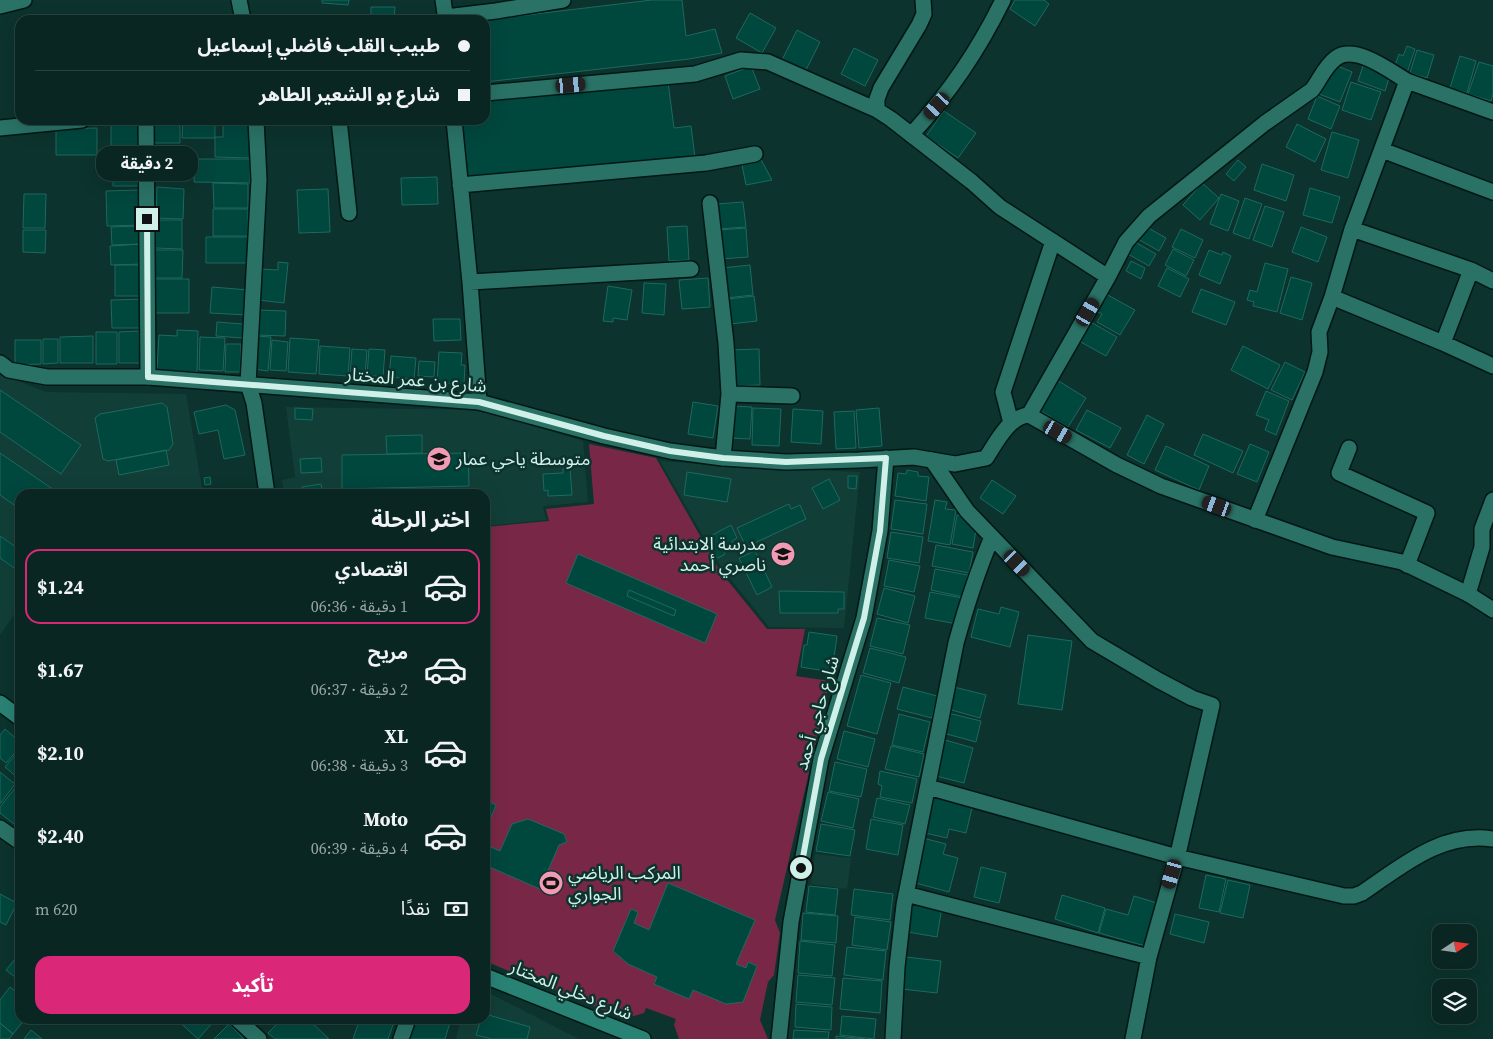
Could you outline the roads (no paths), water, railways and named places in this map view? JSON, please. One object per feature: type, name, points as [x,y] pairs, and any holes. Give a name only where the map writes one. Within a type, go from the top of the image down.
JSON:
[{"type":"main road","points":[[0,703],[15,714]]},
{"type":"main road","name":"شارع دخلي المختار","points":[[490,978],[643,1039]]},
{"type":"street","points":[[0,6],[24,0]]},
{"type":"street","points":[[239,0],[241,15]]},
{"type":"street","points":[[443,0],[446,15]]},
{"type":"street","points":[[471,15],[563,0]]},
{"type":"street","points":[[877,110],[877,98],[881,88],[924,14],[923,0]]},
{"type":"street","points":[[911,134],[937,106],[972,58],[1003,0]]},
{"type":"street","points":[[1029,415],[1126,242],[1149,216],[1265,123],[1312,90],[1323,72],[1337,57],[1354,55],[1370,58],[1407,81],[1493,112]]},
{"type":"street","points":[[490,93],[696,74],[741,60],[768,62],[877,110],[972,182],[1000,208],[1108,277]]},
{"type":"street","points":[[1255,520],[1316,372],[1320,352],[1319,332],[1332,297],[1352,229],[1407,81]]},
{"type":"street","points":[[0,128],[31,125]]},
{"type":"street","points":[[146,125],[148,377]]},
{"type":"street","points":[[256,125],[259,180],[248,384],[254,403],[266,489]]},
{"type":"street","points":[[340,125],[349,213]]},
{"type":"street","points":[[454,125],[470,282],[479,402]]},
{"type":"street","points":[[1382,150],[1493,192]]},
{"type":"street","points":[[460,185],[706,163],[755,154]]},
{"type":"street","points":[[710,202],[726,342],[729,394],[723,458]]},
{"type":"street","points":[[1352,229],[1471,270],[1493,281]]},
{"type":"street","points":[[1053,241],[1003,392],[1011,423],[1024,415],[1029,415],[1117,465],[1161,486],[1332,547],[1407,565],[1468,594],[1493,610]]},
{"type":"street","points":[[470,282],[691,269]]},
{"type":"street","points":[[1443,343],[1471,270]]},
{"type":"street","points":[[1332,297],[1493,366]]},
{"type":"street","name":"شارع بن عمر المختار","points":[[0,363],[9,370],[47,377],[148,377],[479,402],[604,436],[670,451],[723,458],[786,462],[914,457],[955,464],[986,458],[1011,423]]},
{"type":"street","points":[[729,394],[792,396]]},
{"type":"street","points":[[1349,448],[1339,472],[1427,514],[1407,565]]},
{"type":"street","name":"شارع حاجي أحمد","points":[[779,1039],[791,922],[821,759],[864,618],[880,531],[886,458]]},
{"type":"street","points":[[932,460],[967,511],[1092,641],[1158,680],[1192,698],[1212,705],[1177,857],[1148,957],[1132,1039]]},
{"type":"street","points":[[1468,594],[1487,550],[1482,529],[1493,500]]},
{"type":"street","points":[[893,1039],[897,967],[906,894],[956,643],[965,608],[992,537]]},
{"type":"street","points":[[928,787],[1177,857],[1344,896],[1354,896],[1362,892],[1430,848],[1456,840],[1484,837],[1493,839]]},
{"type":"street","points":[[0,828],[15,838]]},
{"type":"street","points":[[906,894],[1148,957]]},
{"type":"street","points":[[242,1024],[259,1039]]},
{"type":"street","points":[[401,1039],[406,1024]]},
{"type":"place","name":"متوسطة ياحي عمار","points":[[439,459]]},
{"type":"place","name":"مدرسة الابتدائية ناصري أحمد","points":[[783,554]]},
{"type":"place","name":"المركب الرياضي الجواري","points":[[551,883]]}]
